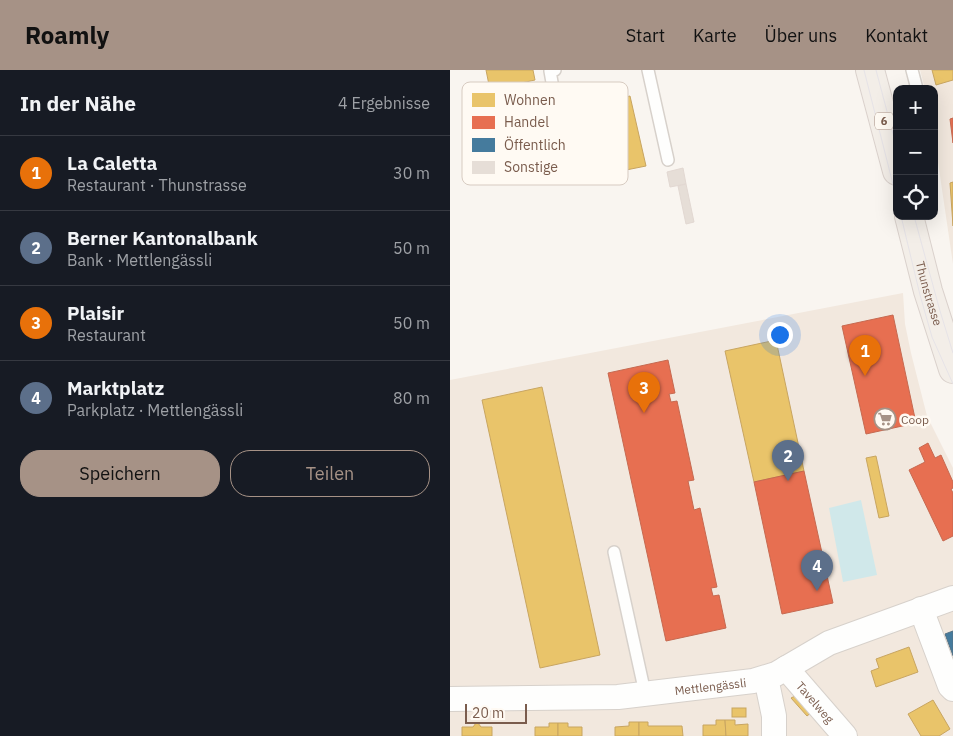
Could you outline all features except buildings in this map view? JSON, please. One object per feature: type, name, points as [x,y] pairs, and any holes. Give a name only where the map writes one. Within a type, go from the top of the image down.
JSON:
[{"type":"main road","name":"6","points":[[870,70],[893,156]]},
{"type":"main road","name":"Thunstrasse","points":[[910,220],[928,290],[953,369]]},
{"type":"street","name":"Mettlengässli","points":[[450,699],[602,698],[753,682],[776,673],[829,643],[953,598]]},
{"type":"street","points":[[921,610],[950,686],[953,689]]},
{"type":"street","points":[[774,736],[776,673]]},
{"type":"street","name":"Tavelweg","points":[[776,673],[844,736]]},
{"type":"lane","points":[[552,82],[550,71],[555,70]]},
{"type":"lane","points":[[648,70],[668,160]]},
{"type":"lane","points":[[912,70],[916,85]]},
{"type":"lane","points":[[614,552],[645,693]]},
{"type":"shaded area","points":[[920,70],[953,70],[953,264],[938,162],[938,85],[924,85]]},
{"type":"shaded area","points":[[903,293],[905,324],[927,416],[953,468],[953,736],[450,736],[450,380]]},
{"type":"water","points":[[861,500],[877,575],[843,582],[829,508]]},
{"type":"tram line","points":[[864,70],[893,184]]},
{"type":"tram line","points":[[876,70],[893,134]]},
{"type":"tram line","points":[[902,220],[932,337],[953,384]]},
{"type":"tram line","points":[[915,220],[953,353]]},
{"type":"place","name":"La Caletta","points":[[865,376]]},
{"type":"place","name":"Plaisir","points":[[644,413]]},
{"type":"place","name":"Coop","points":[[885,419]]},
{"type":"place","name":"Berner Kantonalbank","points":[[788,481]]},
{"type":"place","name":"Marktplatz","points":[[817,591]]}]
